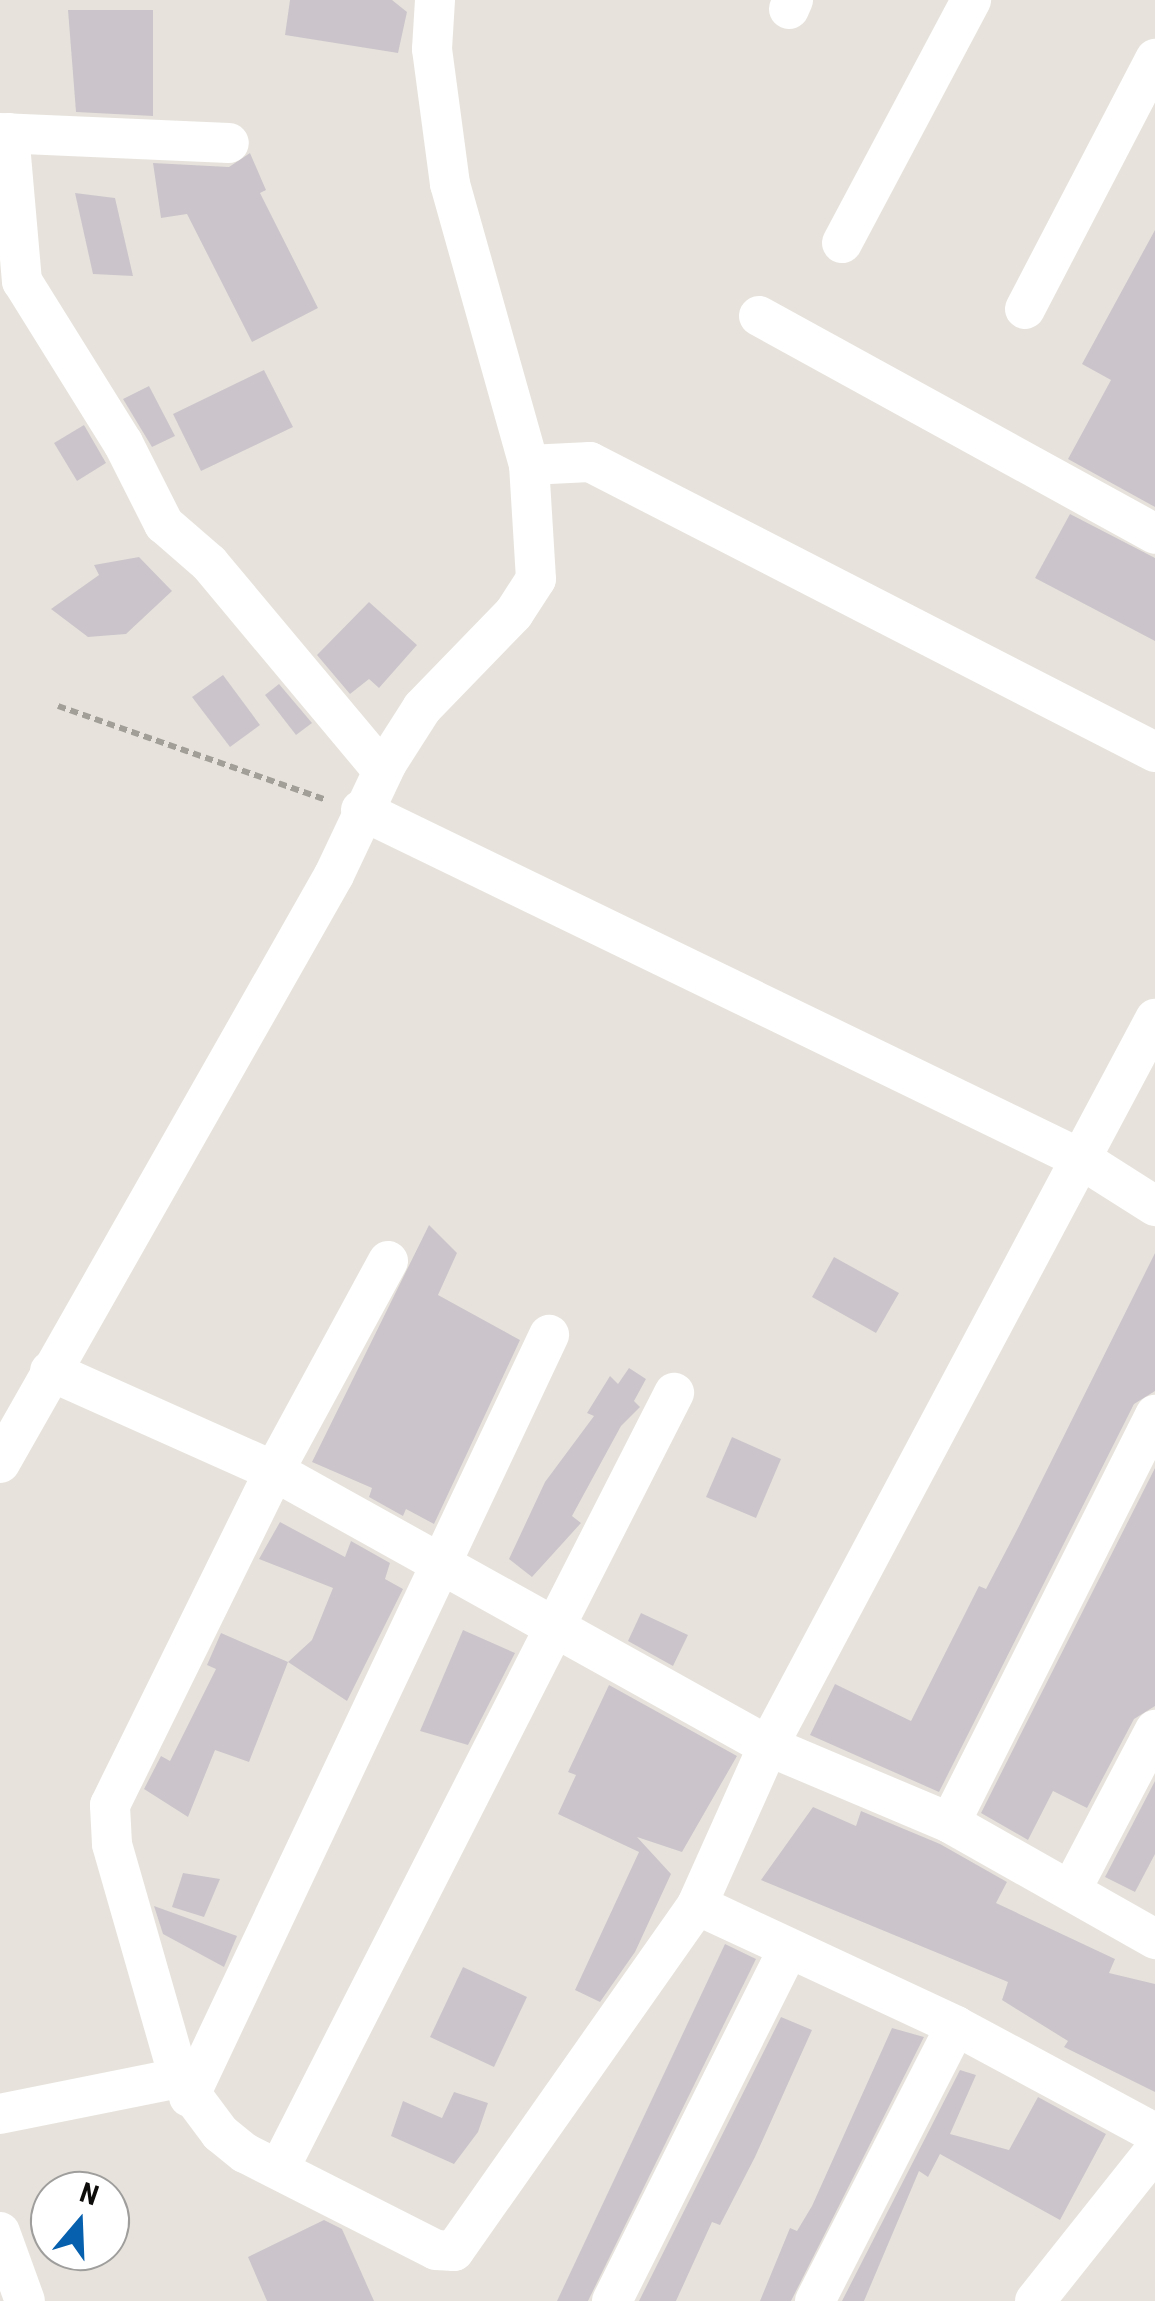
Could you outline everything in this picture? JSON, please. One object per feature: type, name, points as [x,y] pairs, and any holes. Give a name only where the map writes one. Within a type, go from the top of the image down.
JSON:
[{"type":"street","points":[[0,1464],[334,875],[361,810],[383,771],[422,708],[514,613],[536,579],[529,465],[450,184],[432,49],[435,0]]},
{"type":"street","points":[[842,243],[971,0]]},
{"type":"street","points":[[1025,309],[1155,59]]},
{"type":"street","points":[[228,143],[4,133],[19,272],[71,365],[123,443],[164,524],[209,563],[383,771]]},
{"type":"street","points":[[759,316],[1155,534]]},
{"type":"street","points":[[529,465],[590,462],[1155,752]]},
{"type":"street","points":[[361,810],[1081,1159],[1155,1206]]},
{"type":"street","points":[[388,1261],[274,1471],[110,1805],[112,1844],[184,2088],[245,2153],[436,2250],[454,2251],[697,1906],[768,1746],[1155,1019]]},
{"type":"street","points":[[184,2088],[443,1565],[549,1335]]},
{"type":"street","points":[[50,1370],[274,1471],[768,1746],[950,1824],[1154,1936]]},
{"type":"street","points":[[280,2169],[674,1393]]},
{"type":"street","points":[[950,1824],[1155,1414]]},
{"type":"street","points":[[1070,1890],[1155,1730]]},
{"type":"street","points":[[697,1906],[956,2026],[1155,2133]]},
{"type":"street","points":[[612,2301],[788,1950]]},
{"type":"street","points":[[815,2301],[956,2026]]},
{"type":"street","points":[[0,2114],[184,2088]]},
{"type":"street","points":[[1035,2301],[1155,2150]]},
{"type":"street","points":[[0,2232],[25,2301]]},
{"type":"path","points":[[58,706],[361,810]]},
{"type":"building","points":[[290,0],[392,0],[407,12],[398,53],[285,35]]},
{"type":"building","points":[[68,10],[153,10],[153,116],[76,112]]},
{"type":"building","points":[[250,153],[266,190],[260,193],[318,308],[252,342],[187,214],[161,218],[153,163],[229,167]]},
{"type":"building","points":[[75,193],[115,198],[133,276],[93,274]]},
{"type":"building","points":[[1155,230],[1155,507],[1068,459],[1111,380],[1082,364]]},
{"type":"building","points":[[264,370],[293,427],[201,471],[173,414]]},
{"type":"building","points":[[149,386],[175,436],[152,447],[123,399]]},
{"type":"building","points":[[84,425],[106,463],[77,481],[54,443]]},
{"type":"building","points":[[1070,514],[1155,558],[1155,641],[1035,578]]},
{"type":"building","points":[[139,557],[172,591],[126,634],[88,637],[51,609],[99,575],[94,565]]},
{"type":"building","points":[[369,602],[417,645],[379,688],[369,679],[350,694],[317,655]]},
{"type":"building","points":[[223,675],[260,725],[230,747],[192,697]]},
{"type":"building","points":[[279,684],[312,723],[296,735],[265,695]]},
{"type":"building","points":[[429,1225],[457,1253],[438,1295],[520,1340],[434,1524],[406,1509],[403,1516],[369,1497],[372,1488],[312,1462]]},
{"type":"building","points":[[1155,1253],[1155,1391],[1134,1404],[939,1792],[810,1735],[835,1684],[911,1721],[979,1586],[986,1589],[1019,1526]]},
{"type":"building","points":[[834,1257],[899,1293],[876,1333],[812,1297]]},
{"type":"building","points":[[629,1368],[646,1379],[634,1401],[640,1407],[621,1426],[572,1516],[581,1523],[532,1577],[509,1559],[545,1482],[594,1416],[587,1413],[610,1376],[618,1384]]},
{"type":"building","points":[[732,1437],[781,1459],[756,1518],[706,1497]]},
{"type":"building","points":[[1155,1468],[1155,1706],[1134,1719],[1087,1808],[1053,1791],[1028,1840],[981,1813]]},
{"type":"building","points":[[280,1522],[345,1557],[351,1541],[390,1563],[385,1579],[403,1589],[347,1701],[288,1662],[312,1640],[333,1588],[259,1559]]},
{"type":"building","points":[[641,1613],[688,1635],[673,1666],[628,1641]]},
{"type":"building","points":[[463,1630],[515,1653],[468,1745],[420,1731]]},
{"type":"building","points":[[221,1633],[288,1662],[249,1762],[215,1750],[188,1817],[144,1789],[161,1756],[170,1761],[216,1669],[207,1665]]},
{"type":"building","points":[[609,1685],[737,1756],[682,1852],[637,1837],[671,1874],[635,1952],[600,2002],[575,1990],[639,1852],[558,1814],[576,1775],[568,1772]]},
{"type":"building","points":[[1155,1781],[1155,1854],[1135,1892],[1105,1877]]},
{"type":"building","points":[[813,1807],[856,1826],[861,1811],[940,1844],[1007,1882],[996,1903],[1115,1959],[1109,1973],[1155,1984],[1155,2092],[1064,2047],[1068,2041],[1002,2000],[1008,1982],[761,1880]]},
{"type":"building","points":[[183,1873],[220,1879],[204,1917],[172,1907]]},
{"type":"building","points":[[154,1906],[237,1936],[224,1967],[163,1934]]},
{"type":"building","points":[[725,1944],[756,1959],[588,2301],[557,2301]]},
{"type":"building","points":[[463,1967],[527,1997],[494,2067],[430,2037]]},
{"type":"building","points":[[781,2017],[812,2030],[755,2157],[720,2225],[712,2222],[676,2301],[639,2301]]},
{"type":"building","points":[[892,2028],[924,2037],[791,2301],[760,2301],[790,2228],[797,2231],[812,2206]]},
{"type":"building","points":[[960,2070],[976,2075],[950,2134],[1009,2150],[1038,2097],[1106,2134],[1060,2220],[940,2154],[928,2177],[919,2171],[864,2301],[842,2301]]},
{"type":"building","points":[[454,2092],[488,2103],[478,2132],[454,2164],[391,2136],[403,2101],[442,2118]]},
{"type":"building","points":[[324,2220],[342,2229],[374,2301],[267,2301],[248,2257]]}]
